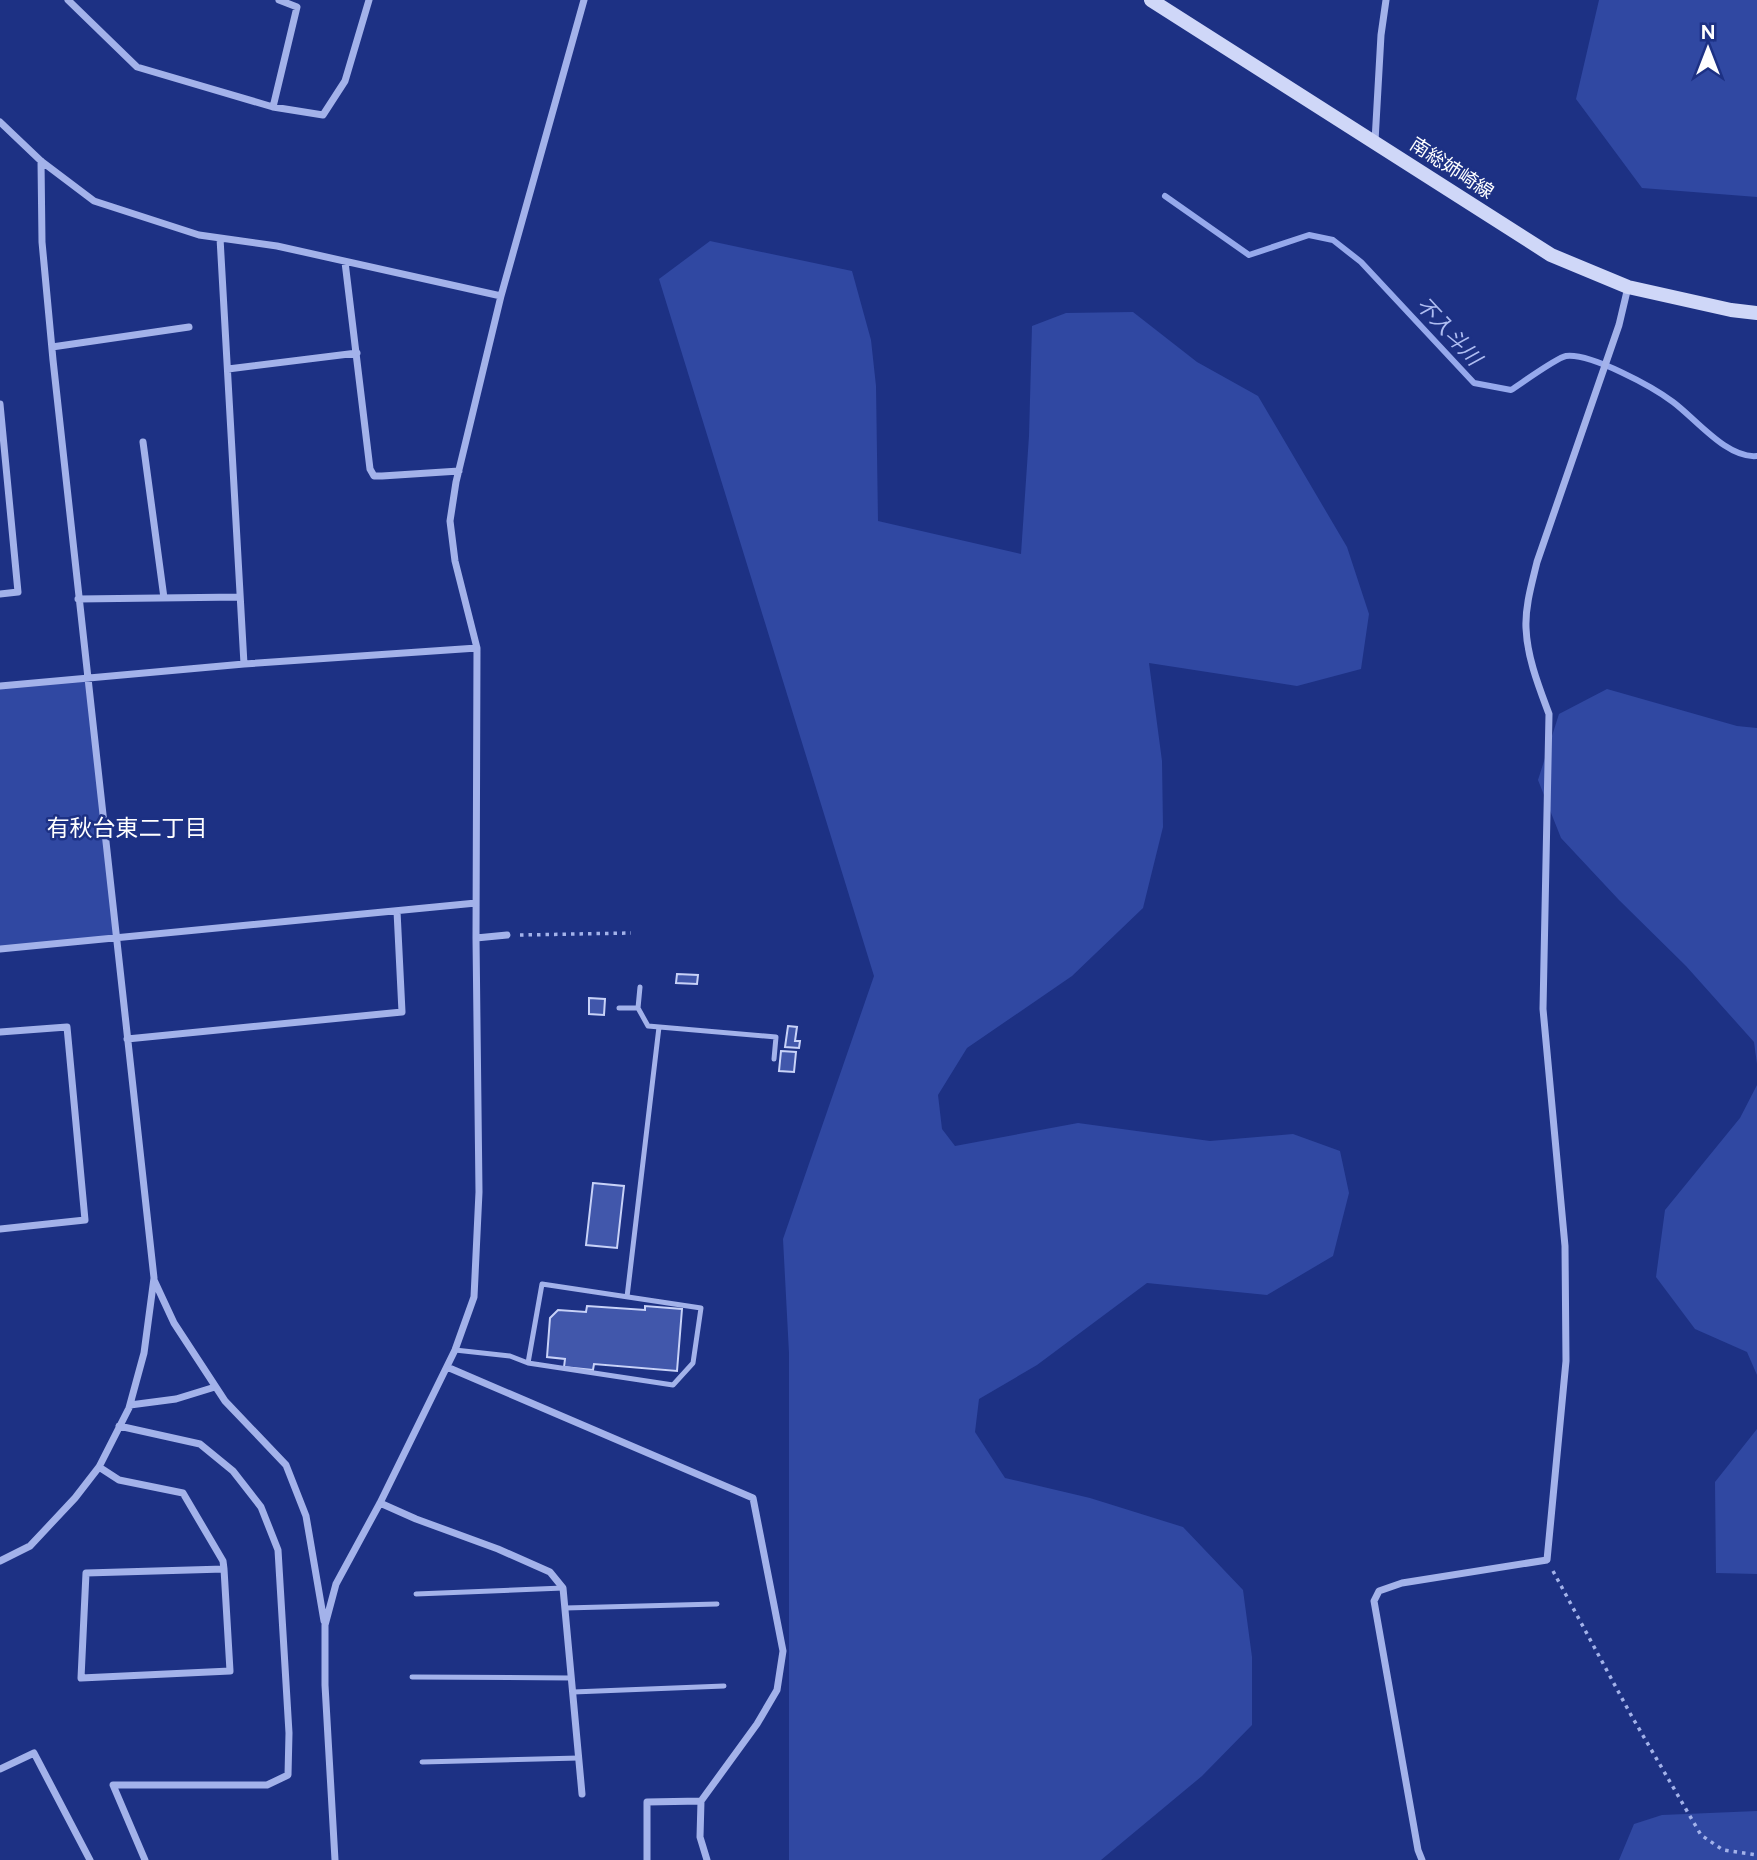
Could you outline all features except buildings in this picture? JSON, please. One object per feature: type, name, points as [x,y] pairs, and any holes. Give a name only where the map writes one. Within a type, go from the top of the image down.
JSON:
[{"type":"main road","name":"南総姉崎線","points":[[1151,0],[1551,255],[1628,288],[1757,313]]},
{"type":"street","points":[[68,0],[137,67],[274,107],[323,115],[345,81],[369,0]]},
{"type":"street","points":[[274,107],[297,7],[279,0]]},
{"type":"street","points":[[324,1625],[335,1584],[380,1503],[447,1367],[474,1297],[479,1192],[477,648],[455,561],[450,521],[459,471],[501,296],[584,0]]},
{"type":"street","points":[[1375,141],[1381,35],[1386,0]]},
{"type":"street","points":[[0,122],[41,161],[94,201],[199,234],[277,246],[501,296]]},
{"type":"street","points":[[0,1561],[30,1546],[75,1498],[99,1467],[130,1405],[144,1353],[154,1278],[52,346],[42,242],[41,161]]},
{"type":"street","points":[[220,237],[244,664]]},
{"type":"street","points":[[345,261],[370,469],[374,476],[459,471]]},
{"type":"street","points":[[1422,1860],[1418,1850],[1374,1601],[1379,1591],[1402,1583],[1547,1560],[1566,1361],[1565,1246],[1544,1009],[1549,714],[1536,680],[1526,627],[1537,562],[1619,325],[1628,288]]},
{"type":"street","points":[[52,346],[188,327]]},
{"type":"street","points":[[228,369],[356,353]]},
{"type":"street","points":[[0,404],[18,592],[0,594]]},
{"type":"street","points":[[143,442],[164,598]]},
{"type":"street","points":[[0,512],[10,511]]},
{"type":"street","points":[[78,599],[240,597]]},
{"type":"street","points":[[0,686],[244,664],[477,648]]},
{"type":"street","points":[[0,949],[116,940],[476,903]]},
{"type":"street","points":[[127,1039],[402,1012],[397,911]]},
{"type":"street","points":[[476,938],[507,935]]},
{"type":"street","points":[[0,1032],[66,1027],[85,1220],[0,1229]]},
{"type":"street","points":[[154,1278],[173,1323],[215,1387],[286,1465],[306,1516],[324,1625],[335,1860]]},
{"type":"street","points":[[447,1367],[753,1498],[783,1651],[776,1690],[757,1724],[701,1801],[700,1837],[707,1860]]},
{"type":"street","points":[[130,1405],[176,1399],[215,1387]]},
{"type":"street","points":[[120,1426],[200,1444],[233,1471],[261,1507],[278,1550],[288,1720],[288,1774],[267,1785],[113,1785],[145,1860]]},
{"type":"street","points":[[99,1467],[119,1480],[183,1493],[223,1561],[224,1569],[230,1671],[81,1678],[86,1573],[224,1569]]},
{"type":"street","points":[[380,1503],[550,1572],[563,1588],[582,1794]]},
{"type":"street","points":[[0,1769],[34,1752],[88,1858],[77,1860]]},
{"type":"street","points":[[647,1860],[647,1802],[701,1801]]},
{"type":"lane","points":[[640,987],[638,1008],[648,1026],[776,1037],[774,1059]]},
{"type":"lane","points":[[619,1008],[638,1008]]},
{"type":"lane","points":[[627,1297],[659,1027]]},
{"type":"lane","points":[[455,1350],[510,1356],[528,1363],[673,1385],[693,1363],[701,1308],[542,1284],[528,1363]]},
{"type":"lane","points":[[416,1594],[563,1588]]},
{"type":"lane","points":[[565,1608],[717,1604]]},
{"type":"lane","points":[[412,1677],[571,1678]]},
{"type":"lane","points":[[573,1692],[724,1686]]},
{"type":"lane","points":[[422,1762],[579,1758]]},
{"type":"path","points":[[507,935],[631,933]]},
{"type":"path","points":[[1547,1560],[1631,1715],[1701,1835],[1723,1850],[1757,1856]]},
{"type":"shaded area","points":[[1599,0],[1757,0],[1757,197],[1642,188],[1576,99]]},
{"type":"shaded area","points":[[710,241],[852,271],[871,340],[876,386],[878,521],[1021,554],[1029,436],[1032,326],[1066,313],[1133,312],[1197,362],[1258,396],[1347,547],[1369,614],[1361,669],[1297,686],[1149,663],[1162,761],[1163,827],[1143,908],[1072,976],[967,1048],[938,1095],[942,1129],[955,1146],[1078,1123],[1210,1141],[1293,1134],[1340,1151],[1349,1193],[1333,1256],[1267,1295],[1147,1283],[1037,1365],[979,1399],[975,1432],[1005,1478],[1090,1498],[1183,1527],[1243,1590],[1252,1657],[1252,1725],[1202,1776],[1101,1860],[789,1860],[789,1353],[783,1239],[874,976],[659,279]]},
{"type":"shaded area","points":[[89,678],[116,940],[0,949],[0,686]]},
{"type":"shaded area","points":[[1607,689],[1737,726],[1757,728],[1757,1064],[1754,1042],[1686,966],[1561,838],[1538,780],[1559,714]]},
{"type":"shaded area","points":[[1757,1085],[1757,1375],[1747,1352],[1695,1329],[1656,1277],[1665,1210],[1740,1118]]},
{"type":"shaded area","points":[[1757,1429],[1757,1574],[1716,1573],[1715,1482]]},
{"type":"shaded area","points":[[1757,1811],[1757,1860],[1619,1860],[1634,1824],[1662,1815]]},
{"type":"waterway","name":"不入斗川","points":[[1165,196],[1249,255],[1309,235],[1333,240],[1361,262],[1474,383],[1511,390],[1561,358],[1577,356],[1606,365],[1637,380],[1682,409],[1723,445],[1746,455],[1757,456]]},
{"type":"district","name":"有秋台東二丁目","points":[[127,828]]}]
